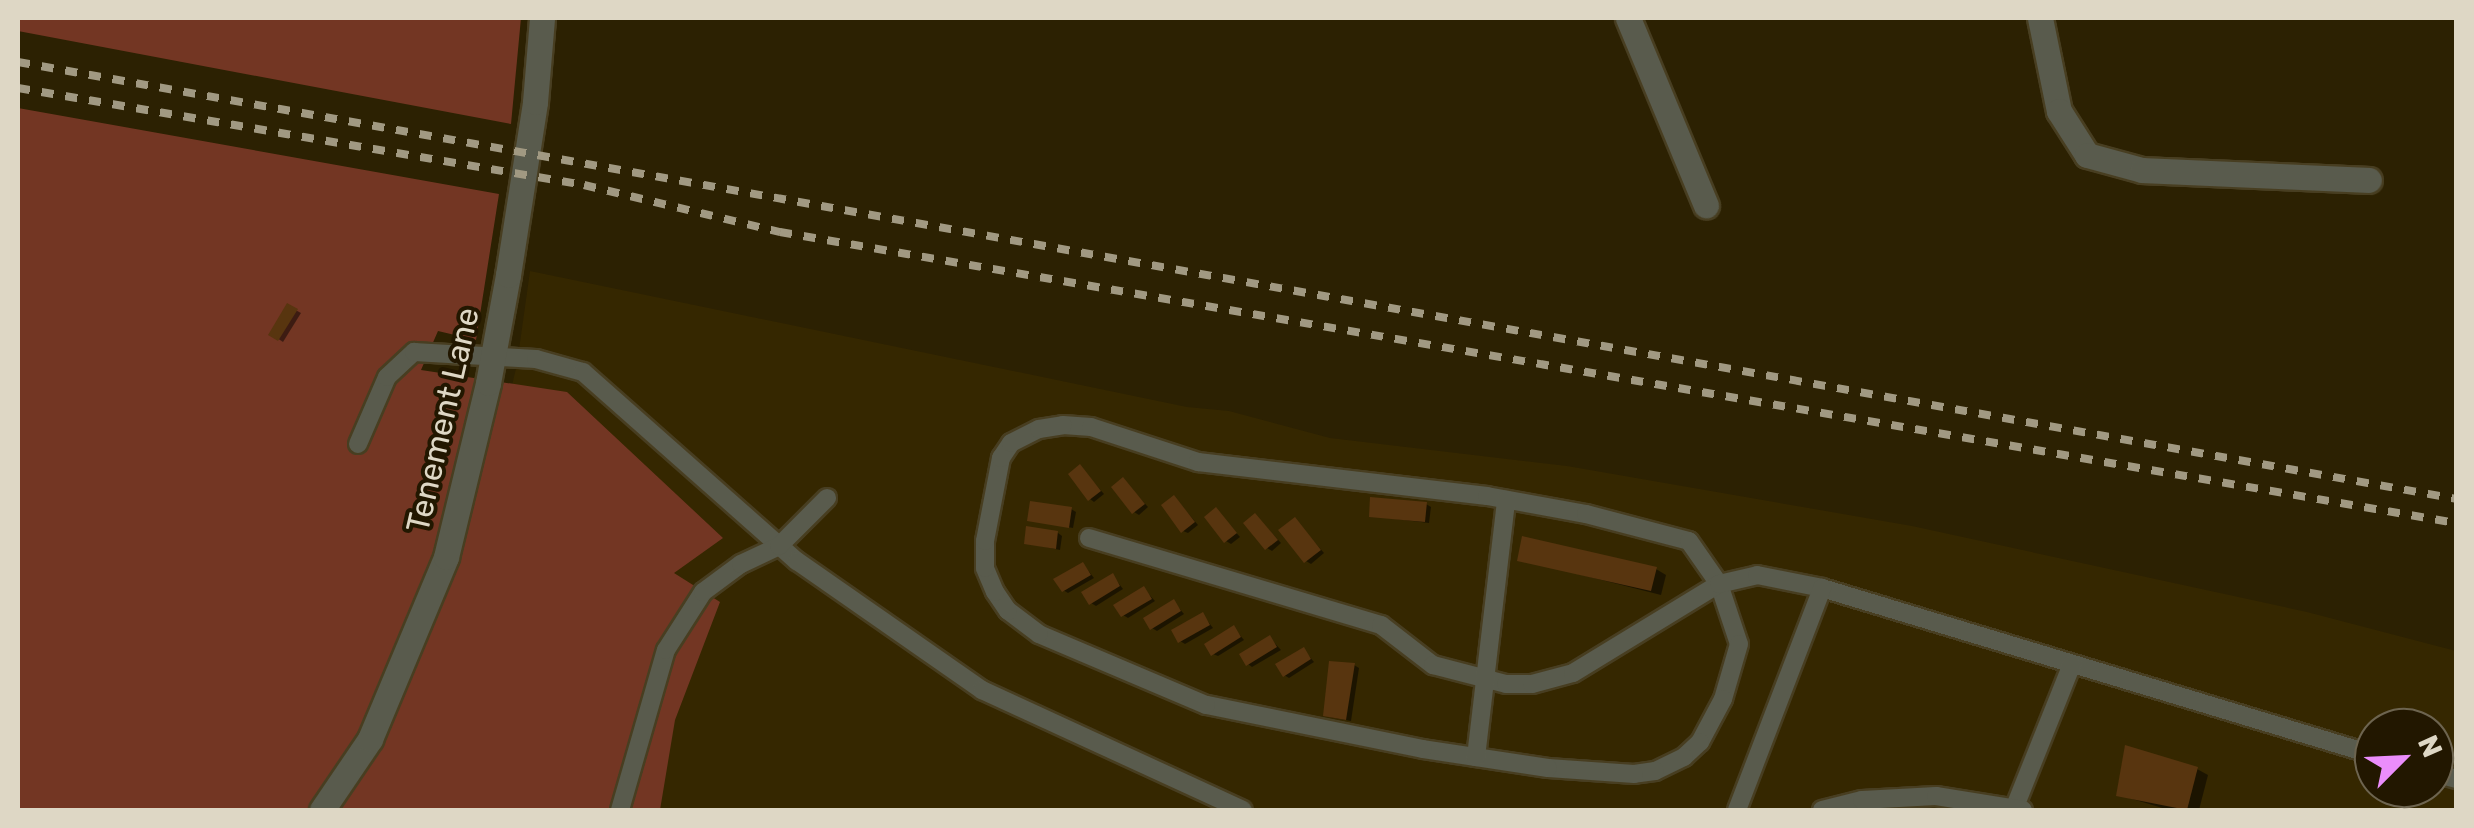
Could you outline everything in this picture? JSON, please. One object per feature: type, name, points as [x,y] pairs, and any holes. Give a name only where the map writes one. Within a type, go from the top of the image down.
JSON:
[{"type":"street","name":"Tenement Lane","points":[[322,810],[370,739],[446,556],[492,356],[535,102],[542,18]]},
{"type":"street","points":[[1628,18],[1706,205]]},
{"type":"street","points":[[2040,18],[2058,111],[2086,155],[2142,170],[2369,180]]},
{"type":"lane","points":[[358,444],[387,377],[403,359],[426,351],[536,359],[583,372],[780,546],[982,690],[1243,810]]},
{"type":"lane","points":[[1062,424],[1091,427],[1198,462],[1506,500],[1586,514],[1689,541],[1719,584],[1738,644],[1723,700],[1700,742],[1684,757],[1655,771],[1634,774],[1476,757],[1206,705],[1039,634],[1008,611],[985,568],[985,541],[1001,458],[1012,443],[1039,429],[1062,424]]},
{"type":"lane","points":[[620,810],[666,650],[703,592],[740,564],[780,546],[827,498]]},
{"type":"lane","points":[[1476,757],[1506,500]]},
{"type":"lane","points":[[1089,538],[1380,626],[1432,666],[1485,680],[1532,684],[1573,672],[1719,584],[1756,575],[1822,588],[2354,749]]},
{"type":"lane","points":[[1737,810],[1822,588]]},
{"type":"lane","points":[[1822,810],[1862,800],[1936,796],[2018,810],[2072,664]]},
{"type":"shaded area","points":[[18,18],[521,18],[511,124],[18,31]]},
{"type":"shaded area","points":[[18,108],[499,194],[476,340],[438,331],[421,370],[567,392],[723,538],[674,573],[720,602],[675,720],[660,810],[18,810]]},
{"type":"shaded area","points":[[530,271],[1187,407],[1229,411],[1330,438],[1567,466],[1912,526],[2307,612],[2456,651],[2456,810],[353,810],[497,450],[517,364]]},
{"type":"building","points":[[287,303],[298,309],[278,341],[268,335]]},
{"type":"building","points":[[1080,464],[1101,491],[1088,501],[1068,474]]},
{"type":"building","points":[[1123,477],[1145,504],[1132,514],[1111,487]]},
{"type":"building","points":[[1174,495],[1195,522],[1181,533],[1161,505]]},
{"type":"building","points":[[1370,497],[1427,502],[1425,522],[1369,517]]},
{"type":"building","points":[[1030,501],[1072,507],[1069,528],[1027,521]]},
{"type":"building","points":[[1216,507],[1237,533],[1224,543],[1204,517]]},
{"type":"building","points":[[1255,513],[1278,540],[1265,550],[1243,523]]},
{"type":"building","points":[[1295,517],[1321,550],[1304,563],[1278,530]]},
{"type":"building","points":[[1026,526],[1058,531],[1056,549],[1024,544]]},
{"type":"building","points":[[1522,536],[1657,567],[1651,591],[1517,561]]},
{"type":"building","points":[[1083,562],[1091,575],[1062,592],[1053,579]]},
{"type":"building","points":[[1113,573],[1120,586],[1089,605],[1081,592]]},
{"type":"building","points":[[1144,586],[1152,599],[1121,617],[1113,605]]},
{"type":"building","points":[[1174,599],[1181,611],[1150,630],[1143,618]]},
{"type":"building","points":[[1203,612],[1210,625],[1178,643],[1171,630]]},
{"type":"building","points":[[1234,625],[1241,637],[1211,656],[1204,644]]},
{"type":"building","points":[[1270,635],[1277,647],[1246,666],[1239,654]]},
{"type":"building","points":[[1304,647],[1311,659],[1283,677],[1275,664]]},
{"type":"building","points":[[1329,661],[1355,663],[1346,720],[1323,716]]},
{"type":"building","points":[[2125,745],[2198,767],[2187,810],[2116,796]]},
{"type":"railway","points":[[18,62],[2456,499]]},
{"type":"railway","points":[[18,88],[584,185],[780,232],[2456,523]]}]
